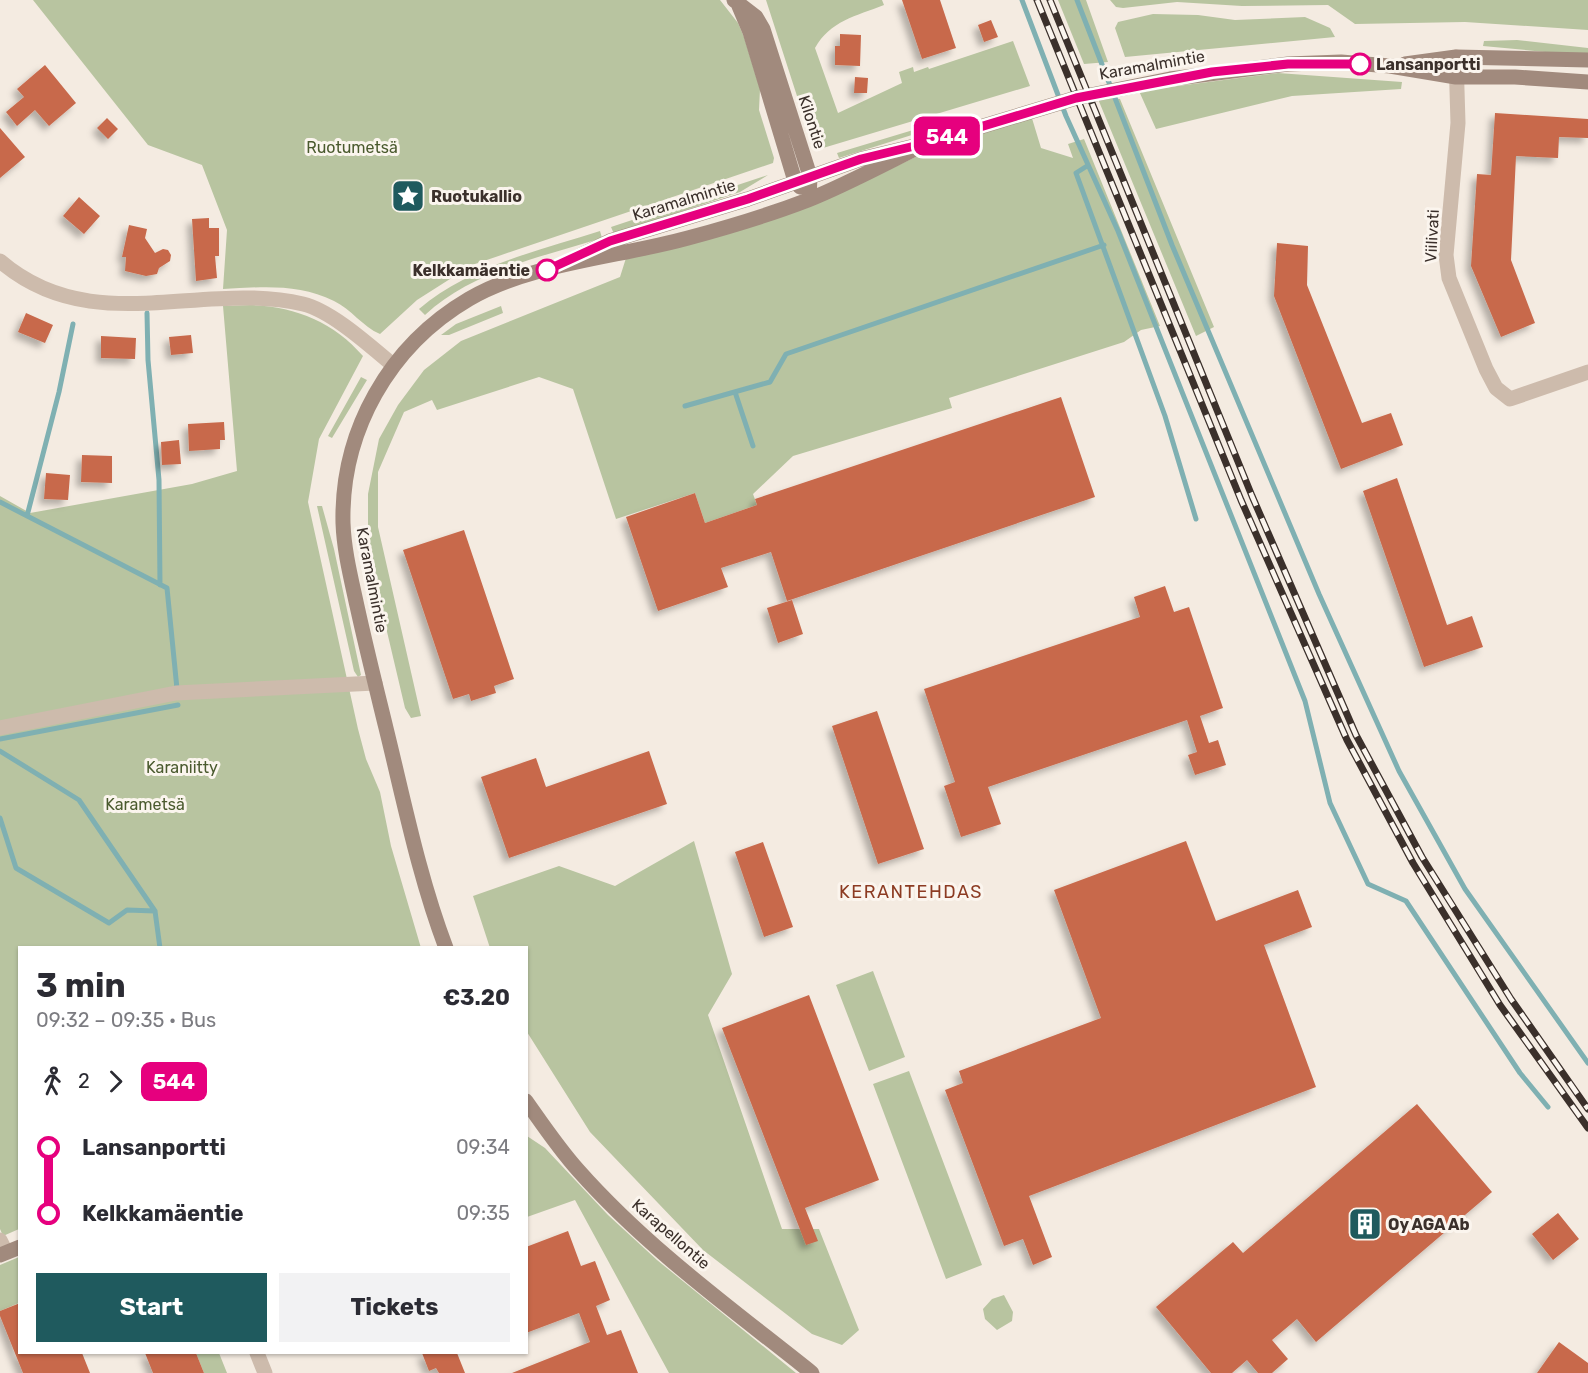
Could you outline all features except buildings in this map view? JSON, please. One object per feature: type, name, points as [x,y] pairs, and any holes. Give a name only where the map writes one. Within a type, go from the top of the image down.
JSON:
[{"type":"street","name":"Kilontie","points":[[738,1],[756,16],[763,28],[810,176],[809,199]]},
{"type":"street","name":"Kilontie","points":[[738,1],[754,43],[795,181],[809,199]]},
{"type":"street","name":"Karamalmintie","points":[[1390,66],[1456,57],[1588,60]]},
{"type":"street","name":"Viilivati","points":[[1456,57],[1458,123],[1446,255],[1449,278],[1486,369],[1496,388],[1510,399],[1588,372]]},
{"type":"street","name":"Karamalmintie","points":[[557,267],[610,241],[748,199],[861,159],[927,143],[1076,98],[1170,79],[1288,64],[1341,62],[1390,66],[1456,77],[1515,77],[1588,82]]},
{"type":"street","name":"Karamalmintie","points":[[445,946],[426,885],[401,789],[346,554],[344,493],[357,430],[374,393],[393,365],[428,329],[470,298],[506,283],[557,267],[708,233],[809,199],[927,143]]},
{"type":"street","points":[[0,261],[15,274],[56,293],[99,304],[260,298],[305,304],[362,340],[393,365]]},
{"type":"street","points":[[0,728],[176,693],[375,683]]},
{"type":"street","name":"Karapellontie","points":[[528,1104],[578,1170],[616,1210],[656,1247],[812,1373]]},
{"type":"street","points":[[257,1354],[265,1373]]},
{"type":"green space","name":"Ruotumetsä","points":[[33,0],[720,0],[738,23],[744,37],[760,89],[759,110],[774,158],[773,163],[472,265],[417,300],[380,334],[340,304],[307,291],[279,288],[223,289],[227,230],[202,165],[148,145]]},
{"type":"green space","points":[[766,0],[882,0],[884,5],[836,25],[828,31],[815,48],[838,113],[902,83],[899,72],[913,67],[914,72],[928,67],[929,69],[1013,41],[1030,86],[823,148],[816,142],[807,127]]},
{"type":"green space","points":[[1058,0],[1086,0],[1108,62],[1084,64]]},
{"type":"green space","points":[[1110,0],[1588,0],[1588,30],[1465,22],[1355,24],[1328,5],[1242,6],[1177,2],[1123,8],[1116,7]]},
{"type":"green space","points":[[1153,14],[1198,15],[1235,20],[1305,17],[1330,28],[1335,37],[1125,57],[1115,28],[1118,22]]},
{"type":"green space","points":[[1517,40],[1588,48],[1588,56],[1483,46],[1484,41]]},
{"type":"green space","points":[[1278,73],[1402,82],[1401,89],[1292,96],[1156,129],[1139,91]]},
{"type":"green space","points":[[1104,97],[1120,99],[1214,327],[1196,336],[1098,99]]},
{"type":"green space","points":[[1031,115],[1041,148],[1073,158],[1068,144],[1084,139],[1160,326],[1141,330],[1124,342],[949,398],[952,408],[793,456],[753,494],[757,505],[705,523],[695,493],[616,519],[573,389],[539,377],[437,410],[432,400],[404,412],[378,472],[378,527],[421,716],[411,718],[405,708],[368,551],[368,494],[379,439],[398,405],[424,370],[461,341],[620,277],[626,258],[848,189],[926,152]]},
{"type":"green space","points":[[933,124],[934,128],[839,158],[837,153]]},
{"type":"green space","points":[[768,175],[740,192],[614,234],[611,227]]},
{"type":"green space","points":[[600,231],[602,238],[532,259],[486,276],[464,287],[425,315],[419,309],[460,281],[505,261]]},
{"type":"green space","name":"Karametsä","points":[[223,306],[266,306],[312,318],[339,334],[363,356],[319,439],[308,502],[358,729],[366,759],[380,792],[391,846],[420,946],[18,946],[18,1229],[3,1236],[0,1229],[0,496],[30,513],[192,484],[237,471]]},
{"type":"green space","points":[[501,306],[503,313],[449,335],[441,335],[456,324]]},
{"type":"green space","points":[[361,377],[367,380],[332,438],[328,436]]},
{"type":"green space","points":[[317,506],[322,506],[334,549],[361,675],[358,677],[354,671]]},
{"type":"green space","points":[[694,841],[732,974],[708,1015],[782,1229],[819,1229],[859,1330],[842,1345],[812,1334],[703,1250],[590,1132],[528,1034],[528,946],[489,946],[473,896],[559,866],[615,886]]},
{"type":"green space","points":[[873,971],[905,1057],[869,1071],[836,985]]},
{"type":"green space","points":[[909,1071],[982,1265],[946,1279],[873,1084]]},
{"type":"green space","points":[[528,1137],[545,1148],[608,1215],[657,1260],[796,1373],[669,1373],[575,1200],[528,1217]]},
{"type":"green space","points":[[18,1257],[18,1303],[0,1311],[0,1265]]},
{"type":"green space","points":[[1004,1295],[1013,1312],[1012,1321],[997,1330],[985,1319],[983,1309],[992,1299]]},
{"type":"green space","points":[[196,1354],[219,1354],[227,1373],[204,1373]]},
{"type":"waterway","points":[[1022,0],[1066,116],[1118,231],[1305,701],[1330,803],[1368,884],[1406,901],[1520,1073],[1548,1107]]},
{"type":"waterway","points":[[1077,0],[1172,245],[1319,594],[1399,771],[1465,889],[1588,1063]]},
{"type":"waterway","points":[[1087,166],[1076,173],[1165,416],[1196,519]]},
{"type":"waterway","points":[[685,406],[770,382],[786,354],[1104,245]]},
{"type":"waterway","points":[[147,313],[148,360],[159,480],[160,585]]},
{"type":"waterway","points":[[27,516],[59,392],[73,324]]},
{"type":"waterway","points":[[735,392],[753,446]]},
{"type":"waterway","points":[[0,502],[167,588],[177,689]]},
{"type":"waterway","points":[[0,739],[178,705]]},
{"type":"waterway","points":[[0,751],[79,800],[155,911]]},
{"type":"waterway","points":[[0,818],[16,868],[109,923],[127,910],[155,911],[160,946]]},
{"type":"railway","points":[[1037,0],[1241,500],[1347,740],[1413,863],[1500,1005],[1588,1128]]},
{"type":"railway","points":[[1050,0],[1252,496],[1356,735],[1422,857],[1511,999],[1588,1109]]},
{"type":"bus line","name":"544","points":[[547,270],[610,241],[748,199],[861,159],[927,143],[1076,98],[1117,88],[1212,72],[1288,64],[1341,62],[1360,64]]},
{"type":"place","name":"Lansanportti","points":[[1360,64]]},
{"type":"place","name":"Ruotukallio","points":[[408,196]]},
{"type":"place","name":"Kelkkamäentie","points":[[547,270]]},
{"type":"place","name":"Oy AGA Ab","points":[[1365,1224]]},
{"type":"district","name":"KERANTEHDAS","points":[[911,892]]},
{"type":"park label","name":"Karaniitty","points":[[182,767]]}]
